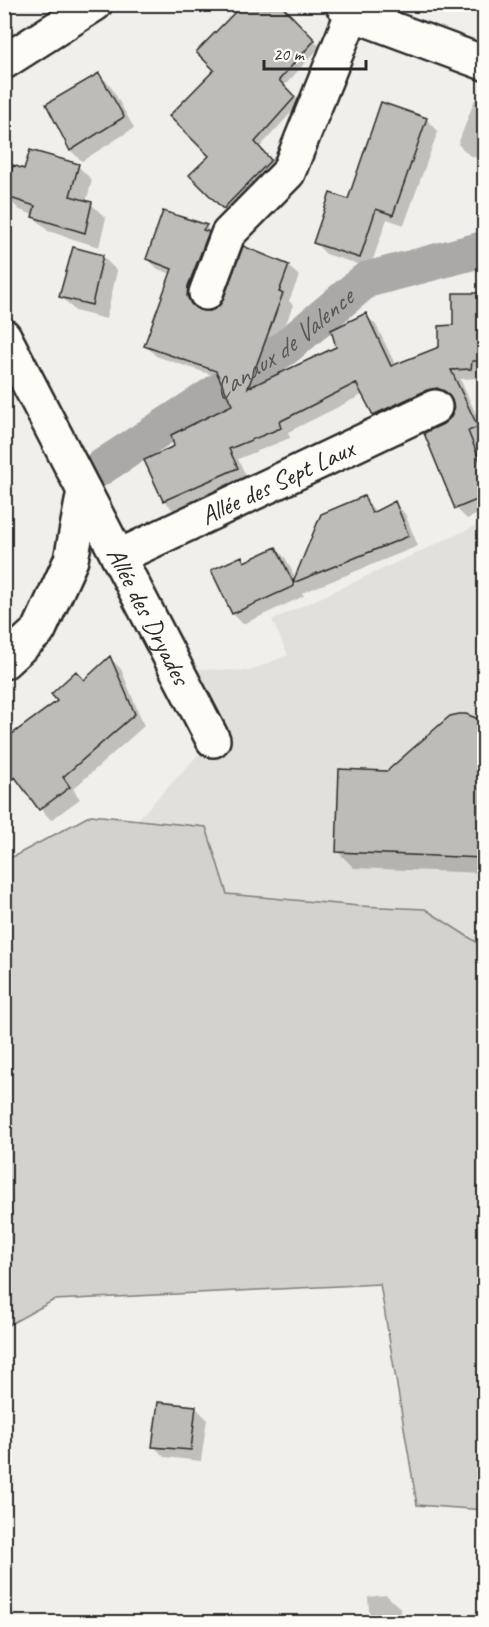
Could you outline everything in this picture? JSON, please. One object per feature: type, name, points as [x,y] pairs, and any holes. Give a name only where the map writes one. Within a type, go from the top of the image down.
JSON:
[{"type":"street","points":[[4,62],[94,4]]},
{"type":"street","points":[[206,293],[228,234],[288,173],[347,9],[484,63]]},
{"type":"street","name":"Allée des Dryades","points":[[4,336],[213,740]]},
{"type":"street","name":"Allée des Sept Laux","points":[[118,557],[435,407]]},
{"type":"street","name":"Allée des Dryades","points":[[4,662],[39,630],[71,560],[84,491]]},
{"type":"shaded area","points":[[484,522],[484,947],[424,909],[359,906],[227,894],[206,827],[137,820],[212,740],[176,668],[249,671],[288,655],[272,620]]},
{"type":"shaded area","points":[[91,815],[206,827],[227,894],[359,906],[425,909],[484,947],[484,1510],[417,1505],[380,1284],[54,1300],[5,1327],[5,861]]},
{"type":"building","points":[[243,4],[280,4],[315,40],[279,80],[295,97],[255,142],[271,160],[223,209],[189,175],[209,156],[169,116],[214,70],[196,52]]},
{"type":"building","points":[[99,73],[124,117],[70,151],[46,104]]},
{"type":"building","points":[[381,102],[427,118],[393,215],[376,209],[360,258],[313,243],[330,193],[348,199]]},
{"type":"building","points":[[30,150],[79,164],[70,196],[92,202],[85,233],[32,217],[35,206],[4,196],[13,165],[24,169]]},
{"type":"building","points":[[163,211],[207,225],[203,230],[209,232],[188,286],[187,296],[191,304],[199,310],[210,311],[218,307],[223,300],[243,246],[289,265],[279,292],[283,293],[248,388],[336,347],[331,330],[366,313],[391,366],[439,347],[439,326],[453,325],[453,293],[484,293],[484,361],[472,361],[471,369],[451,370],[478,427],[468,431],[484,471],[484,497],[455,509],[424,433],[443,424],[451,417],[454,409],[452,400],[446,392],[437,388],[427,390],[373,415],[356,383],[279,422],[281,428],[229,449],[238,468],[163,501],[144,460],[174,446],[171,435],[232,405],[216,371],[144,346],[172,269],[146,259]]},
{"type":"building","points":[[73,247],[103,255],[92,305],[59,297]]},
{"type":"building","points":[[364,496],[372,513],[395,501],[409,536],[293,583],[294,586],[232,614],[211,570],[242,556],[244,562],[276,547],[293,582],[321,514]]},
{"type":"building","points":[[110,656],[135,714],[63,777],[70,787],[39,810],[15,777],[4,786],[4,740],[57,701],[51,694],[76,671],[84,680]]},
{"type":"building","points":[[459,714],[476,718],[484,727],[484,858],[336,852],[339,769],[387,771],[450,716]]},
{"type":"building","points":[[158,1402],[196,1406],[191,1450],[152,1447]]},
{"type":"waterway","name":"Canaux de Valence","points":[[94,472],[285,348],[366,280],[484,249]]}]
